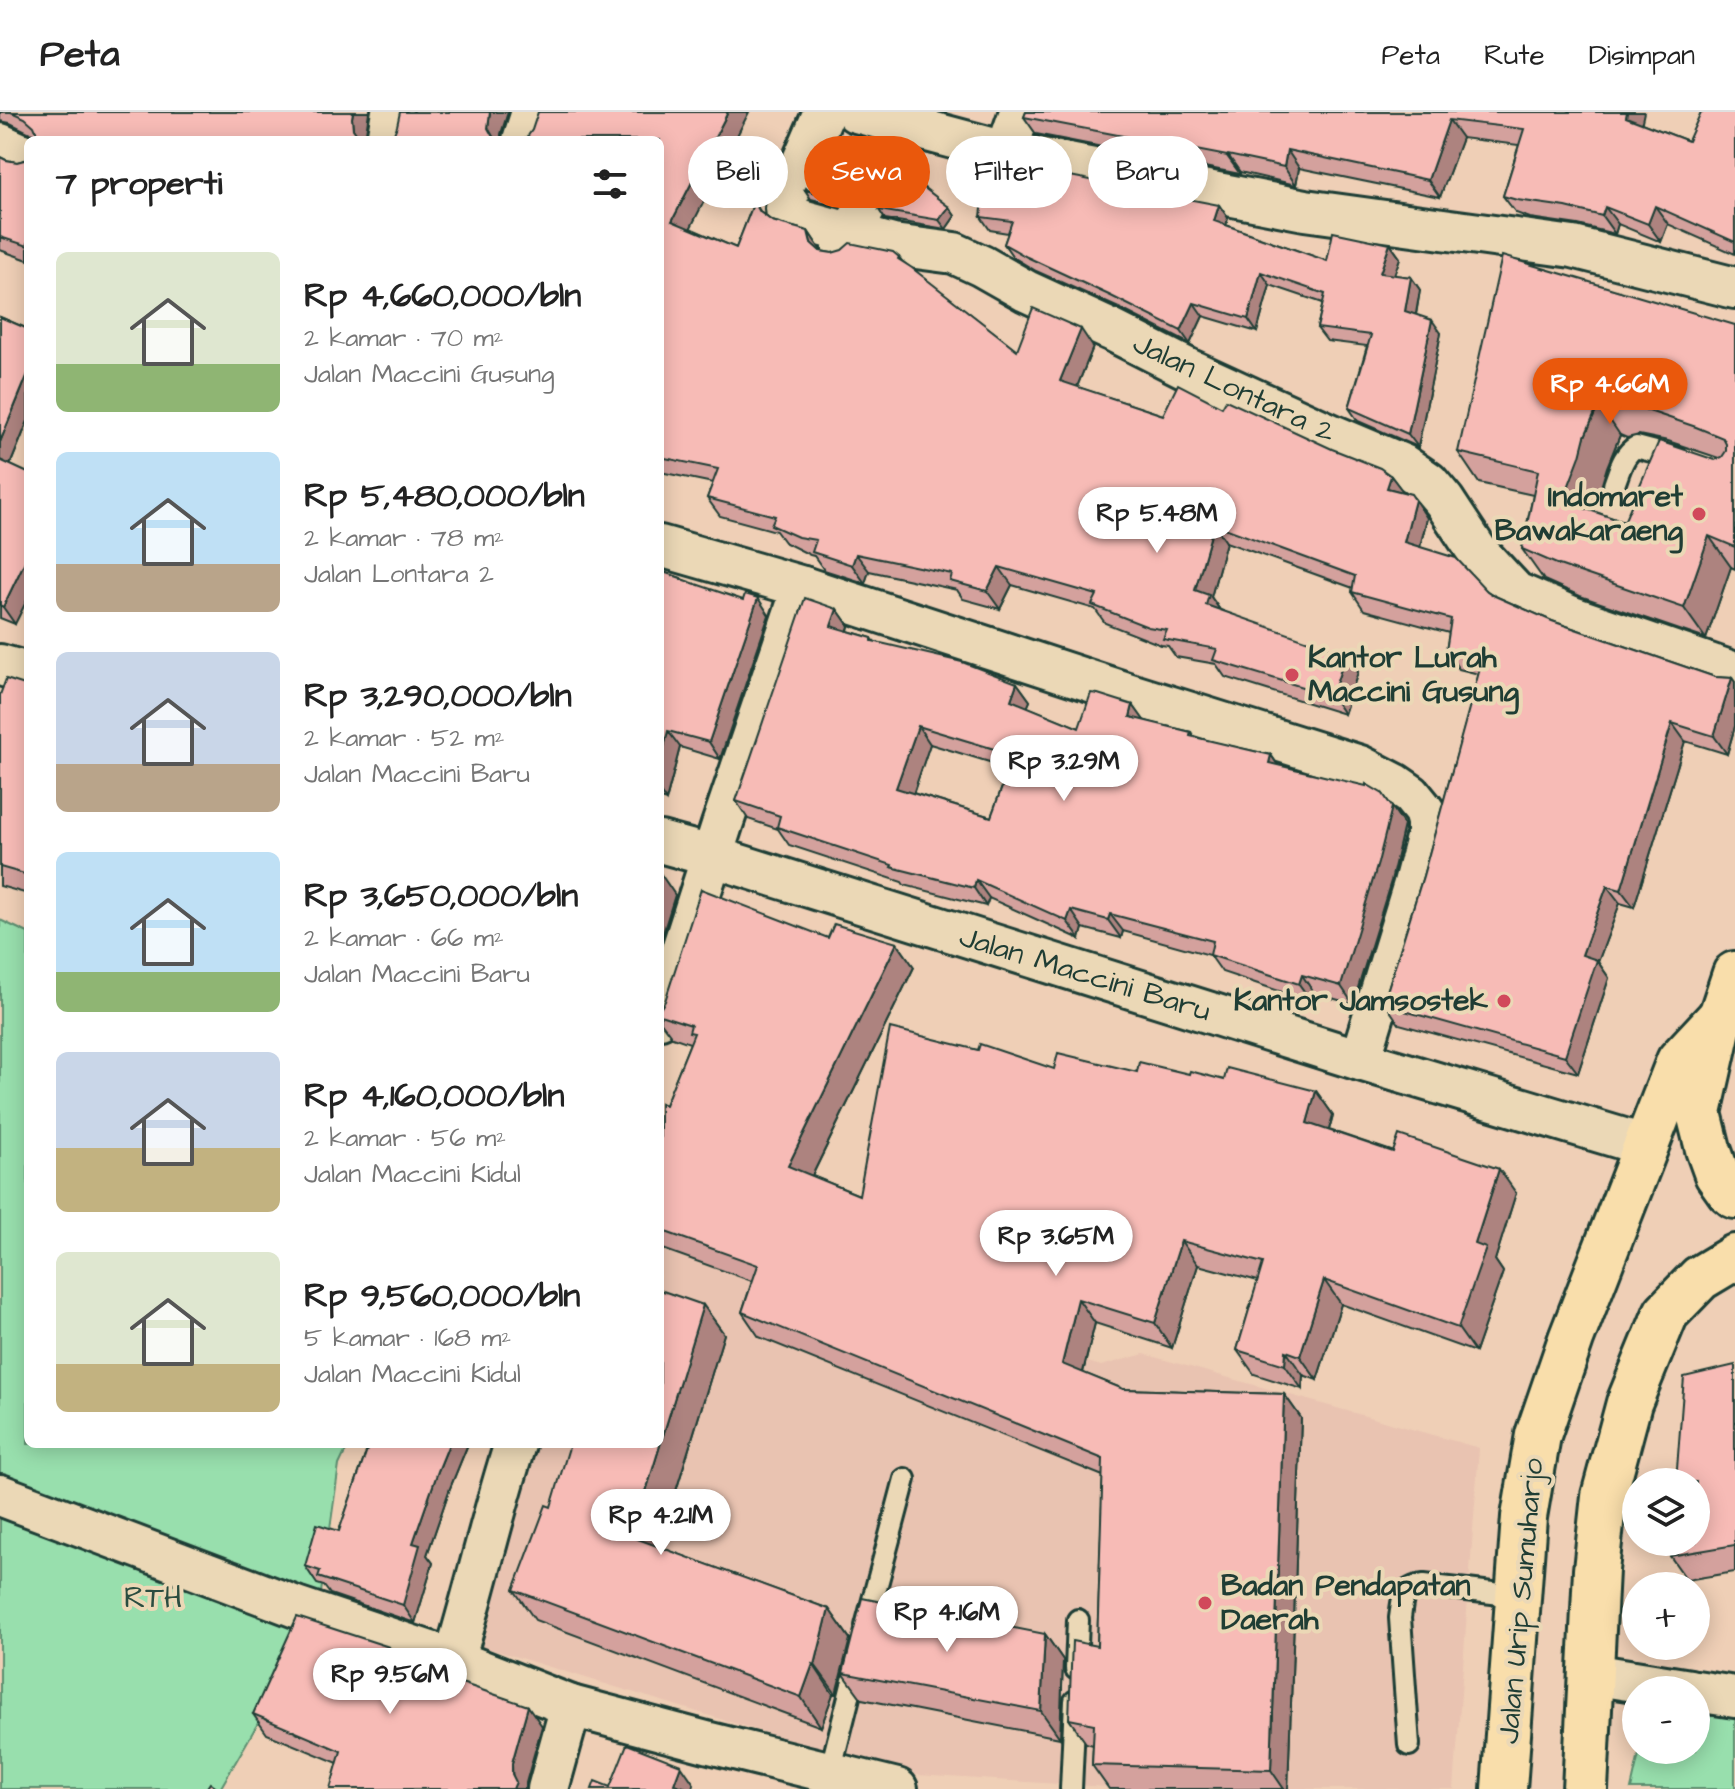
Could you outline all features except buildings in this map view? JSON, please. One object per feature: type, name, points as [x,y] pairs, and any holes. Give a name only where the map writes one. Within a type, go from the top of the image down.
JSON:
[{"type":"highway","points":[[1735,974],[1721,1016],[1699,1113],[1717,1174],[1735,1196]]},
{"type":"highway","name":"Jalan Urip Sumuharjo","points":[[1504,1789],[1524,1517],[1538,1435],[1571,1339],[1679,1061],[1721,1016]]},
{"type":"highway","points":[[1585,1789],[1596,1570],[1604,1496],[1629,1403],[1666,1313],[1700,1278],[1735,1257]]},
{"type":"street","points":[[388,136],[392,112]]},
{"type":"street","points":[[524,136],[532,112]]},
{"type":"street","name":"Jalan Lontara 2","points":[[824,112],[788,195],[786,209],[791,217],[847,240],[954,253],[1192,371],[1403,465],[1428,482],[1477,551],[1516,593],[1572,617],[1735,673]]},
{"type":"street","points":[[856,112],[947,136]]},
{"type":"street","points":[[1012,136],[1020,112]]},
{"type":"street","points":[[847,240],[910,126]]},
{"type":"street","points":[[0,144],[24,155]]},
{"type":"street","points":[[1072,165],[1305,210],[1573,247],[1735,288]]},
{"type":"street","points":[[664,547],[803,587],[1360,766],[1411,795],[1424,811],[1427,834],[1360,1060]]},
{"type":"street","points":[[664,1005],[711,856],[803,587]]},
{"type":"street","points":[[0,665],[24,672]]},
{"type":"street","name":"Jalan Maccini Baru","points":[[664,843],[1647,1146]]},
{"type":"street","points":[[454,1660],[514,1448]]},
{"type":"street","points":[[0,1495],[296,1607],[454,1660],[571,1706],[897,1789]]},
{"type":"street","points":[[1591,1674],[1622,1679]]},
{"type":"street","points":[[1710,1693],[1735,1697]]},
{"type":"street","points":[[548,1789],[571,1706]]},
{"type":"lane","points":[[1614,485],[1624,459],[1636,447],[1701,466]]},
{"type":"lane","points":[[830,1772],[905,1479]]},
{"type":"lane","points":[[1409,1745],[1400,1618],[1402,1601],[1408,1589],[1424,1585],[1518,1596]]},
{"type":"lane","points":[[1071,1789],[1078,1620]]},
{"type":"shaded area","points":[[664,1233],[1101,1366],[1144,1354],[1479,1448],[1454,1789],[1139,1789],[901,1774],[474,1644],[535,1448],[664,1448]]},
{"type":"green space","name":"RTH","points":[[0,920],[24,931],[24,1448],[347,1448],[339,1465],[317,1621],[220,1789],[0,1789]]},
{"type":"green space","points":[[1710,1716],[1735,1716],[1735,1789],[1631,1789],[1637,1764],[1710,1764]]},
{"type":"place","name":"Indomaret Bawakaraeng","points":[[1699,514]]},
{"type":"place","name":"Kantor Lurah Maccini Gusung","points":[[1292,675]]},
{"type":"place","name":"Kantor Jamsostek","points":[[1504,1001]]},
{"type":"place","name":"Badan Pendapatan Daerah","points":[[1205,1603]]}]
